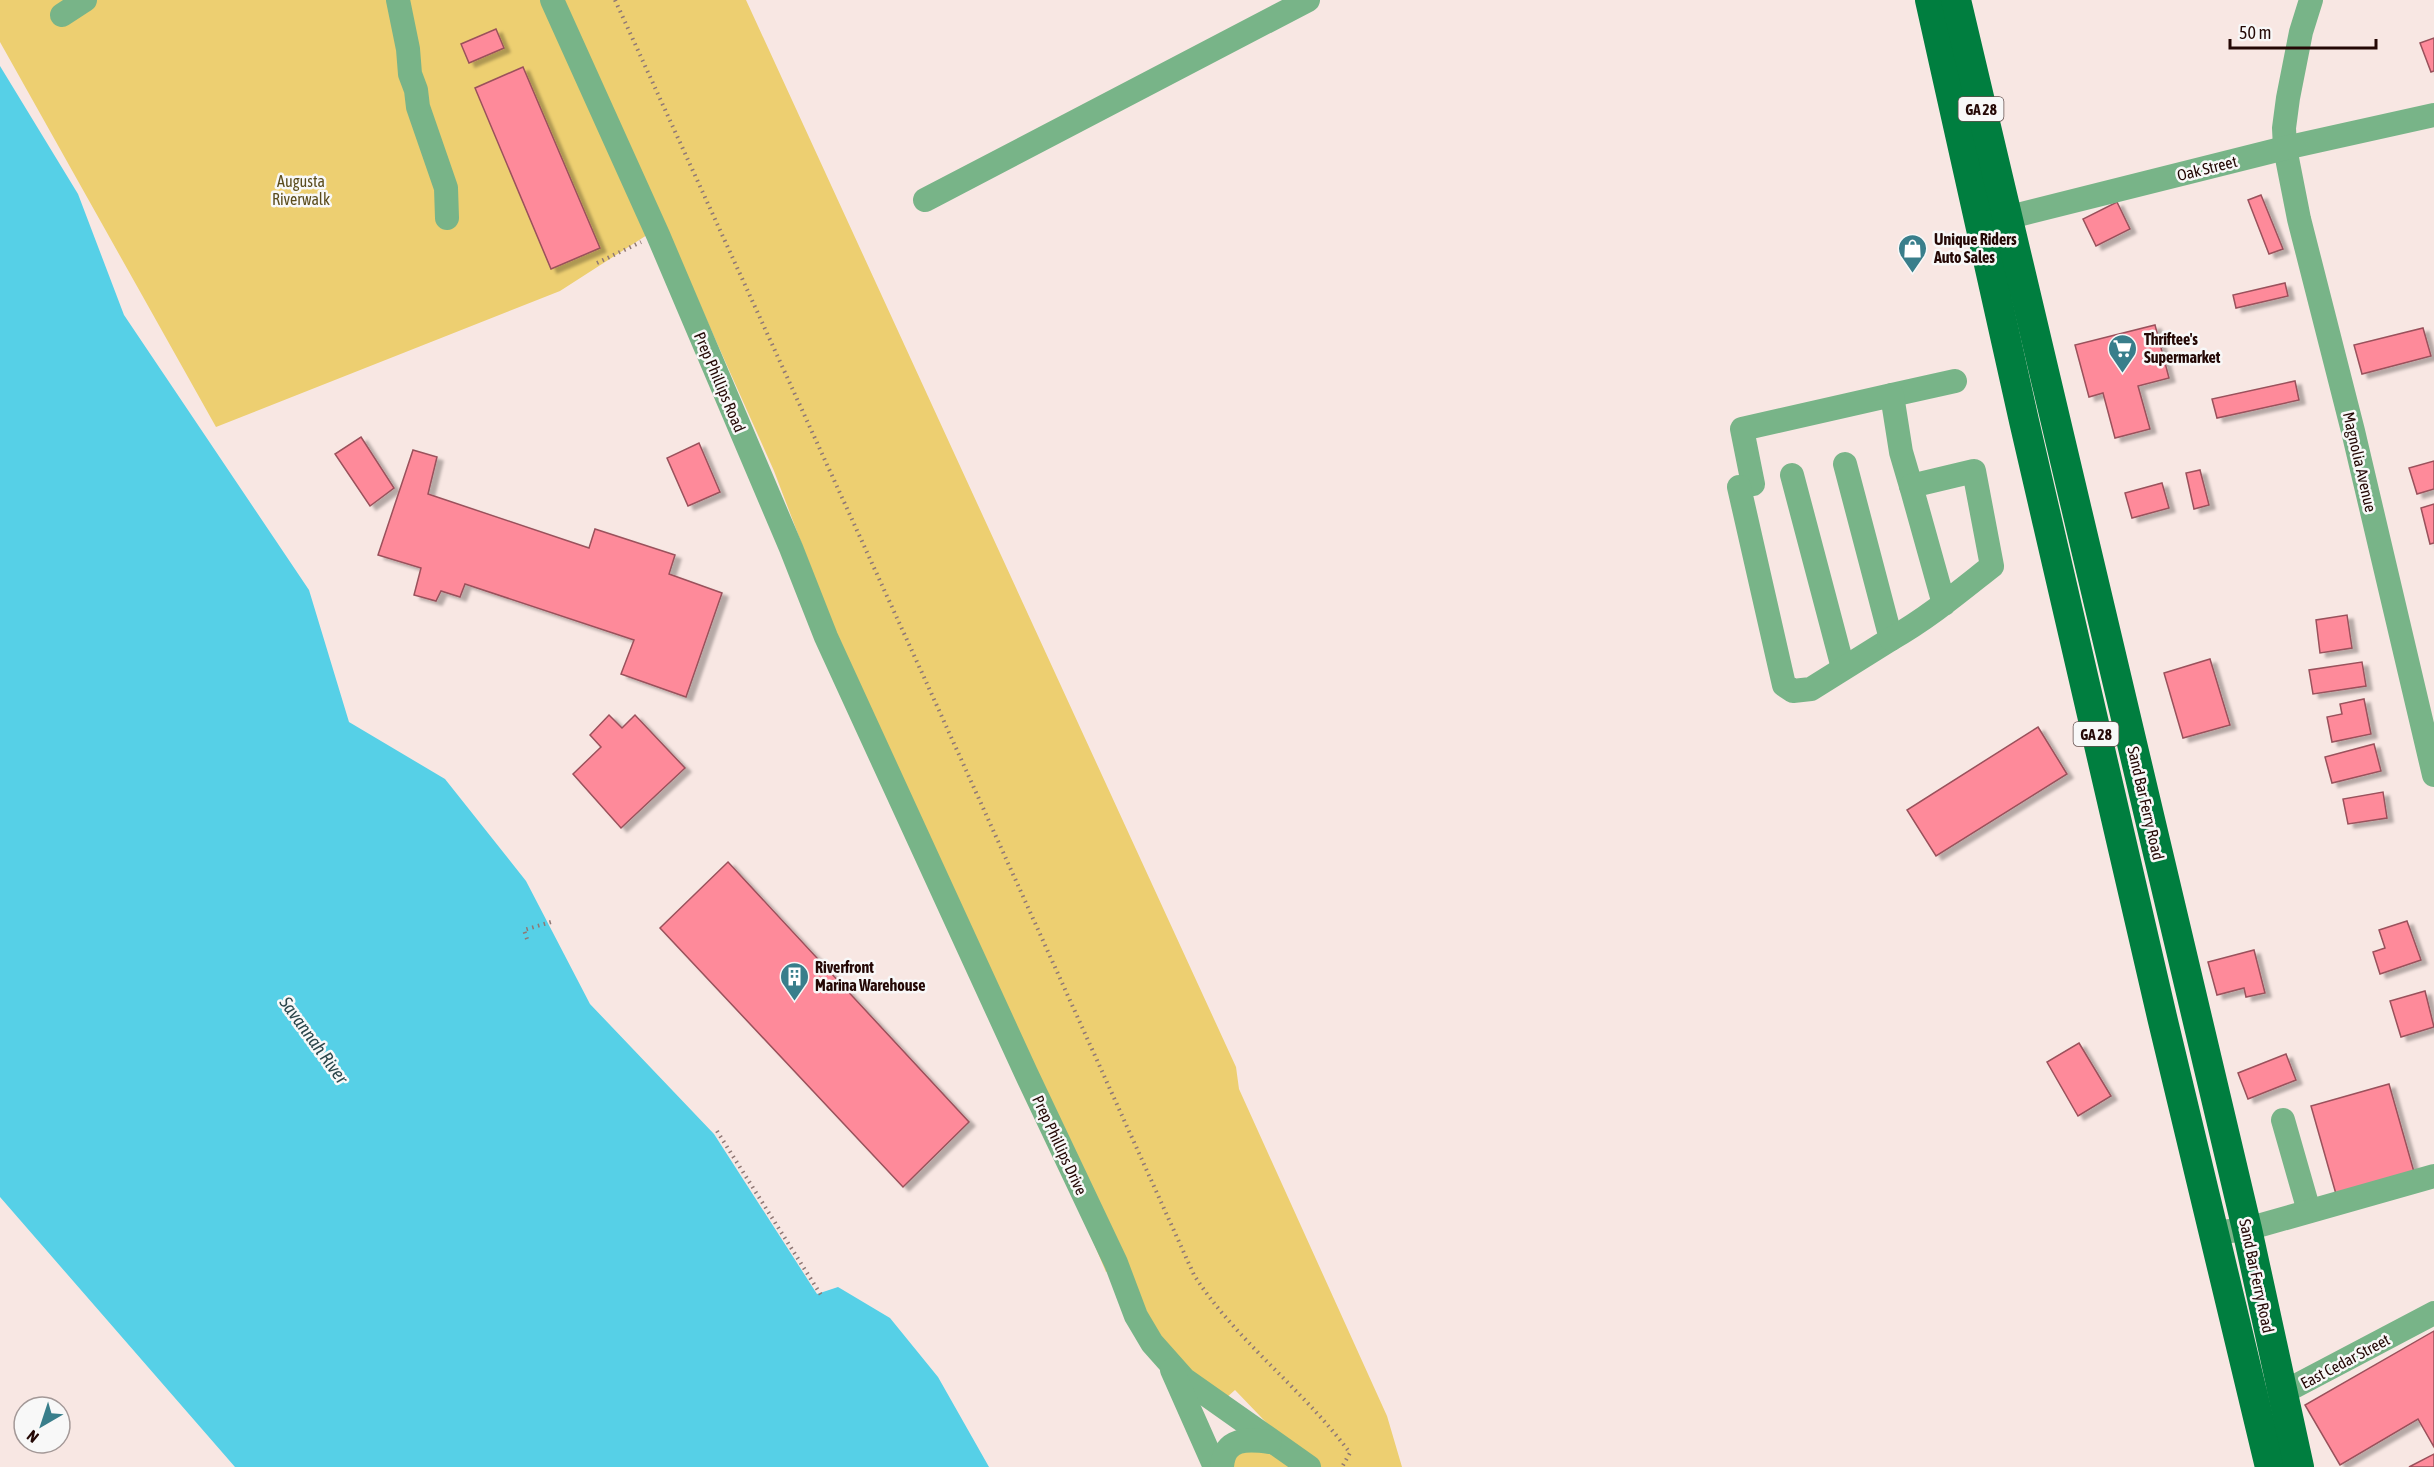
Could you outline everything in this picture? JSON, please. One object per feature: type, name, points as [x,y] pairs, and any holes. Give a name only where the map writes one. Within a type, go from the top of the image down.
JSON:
[{"type":"main road","name":"Sand Bar Ferry Road","points":[[1930,0],[1993,219],[2054,410],[2247,1229],[2269,1400],[2270,1467]]},
{"type":"main road","name":"Sand Bar Ferry Road","points":[[1956,0],[2024,421],[2213,1233],[2269,1400],[2299,1467]]},
{"type":"street","points":[[62,15],[85,0]]},
{"type":"street","points":[[398,0],[408,49],[410,74],[416,90],[418,106],[446,188],[447,218]]},
{"type":"street","name":"Prep Phillips Road","points":[[552,0],[658,235],[791,548],[826,637],[885,764]]},
{"type":"street","points":[[926,200],[1308,0]]},
{"type":"street","name":"Magnolia Avenue","points":[[2311,0],[2301,32],[2288,98],[2284,128],[2285,148],[2299,219],[2353,431],[2434,775]]},
{"type":"street","name":"Oak Street","points":[[1993,219],[2285,148],[2434,115]]},
{"type":"street","points":[[1911,486],[1974,471],[1992,566],[1926,619],[1843,668],[1811,690],[1793,691],[1784,685],[1746,485],[1742,429],[1955,381]]},
{"type":"street","points":[[1892,395],[1900,452],[1944,604]]},
{"type":"street","points":[[2024,421],[2054,410]]},
{"type":"street","points":[[1845,464],[1891,639]]},
{"type":"street","points":[[1792,475],[1843,668]]},
{"type":"street","name":"Prep Phillips Drive","points":[[885,764],[1021,1063],[1116,1263],[1137,1316],[1152,1343],[1184,1379],[1270,1442],[1309,1467]]},
{"type":"street","points":[[2283,1120],[2309,1211]]},
{"type":"street","points":[[2213,1233],[2247,1229],[2434,1176]]},
{"type":"street","name":"East Cedar Street","points":[[2269,1400],[2434,1313]]},
{"type":"street","points":[[1170,1365],[1215,1467]]},
{"type":"street","points":[[1222,1467],[1222,1461],[1230,1448],[1238,1441],[1249,1439],[1270,1442]]},
{"type":"path","points":[[615,0],[1194,1275],[1213,1304],[1327,1422],[1350,1453],[1342,1467]]},
{"type":"path","points":[[597,263],[658,235]]},
{"type":"path","points":[[527,939],[524,930],[552,922]]},
{"type":"path","points":[[717,1131],[821,1295]]},
{"type":"green space","name":"Augusta Riverwalk","points":[[0,0],[746,0],[1236,1067],[1239,1089],[1387,1416],[1402,1467],[1229,1467],[1242,1449],[1282,1439],[1235,1390],[1225,1399],[1194,1376],[1157,1332],[1123,1264],[1106,1272],[841,647],[774,471],[692,287],[661,226],[560,291],[216,427],[0,42]]},
{"type":"water","name":"Savannah River","points":[[0,66],[78,194],[124,315],[309,590],[349,722],[445,779],[526,881],[590,1004],[714,1134],[817,1294],[838,1287],[890,1318],[938,1377],[989,1467],[235,1467],[0,1197]]},
{"type":"building","points":[[496,29],[504,48],[469,63],[461,44]]},
{"type":"building","points":[[2434,38],[2434,71],[2431,72],[2420,43]]},
{"type":"building","points":[[523,67],[600,248],[551,269],[475,88]]},
{"type":"building","points":[[2261,195],[2283,249],[2269,254],[2248,200]]},
{"type":"building","points":[[2117,202],[2130,229],[2096,246],[2083,219]]},
{"type":"building","points":[[2285,283],[2288,296],[2236,308],[2233,295]]},
{"type":"building","points":[[2155,325],[2169,378],[2138,386],[2150,429],[2115,438],[2103,393],[2089,397],[2075,345]]},
{"type":"building","points":[[2423,328],[2431,356],[2362,374],[2354,345]]},
{"type":"building","points":[[2295,381],[2299,400],[2217,418],[2212,399]]},
{"type":"building","points":[[361,437],[394,488],[370,506],[335,454]]},
{"type":"building","points":[[699,443],[720,492],[688,506],[667,458]]},
{"type":"building","points":[[413,450],[437,457],[428,494],[589,548],[595,529],[675,555],[669,574],[722,593],[686,697],[621,674],[634,640],[465,584],[460,597],[441,591],[436,601],[414,595],[421,568],[378,555]]},
{"type":"building","points":[[2434,461],[2434,489],[2417,494],[2409,468]]},
{"type":"building","points":[[2200,470],[2209,505],[2194,509],[2186,473]]},
{"type":"building","points":[[2162,483],[2169,508],[2132,518],[2125,493]]},
{"type":"building","points":[[2434,504],[2434,543],[2430,544],[2421,508]]},
{"type":"building","points":[[2347,615],[2352,648],[2320,653],[2316,620]]},
{"type":"building","points":[[2210,659],[2230,725],[2183,738],[2164,673]]},
{"type":"building","points":[[2362,662],[2366,686],[2313,694],[2309,670]]},
{"type":"building","points":[[2364,699],[2371,734],[2332,742],[2327,717],[2342,714],[2340,704]]},
{"type":"building","points":[[609,715],[622,728],[635,715],[685,768],[621,828],[573,774],[601,747],[590,735]]},
{"type":"building","points":[[2038,727],[2067,774],[1936,856],[1907,810]]},
{"type":"building","points":[[2374,744],[2381,771],[2332,783],[2325,757]]},
{"type":"building","points":[[2383,792],[2387,818],[2348,824],[2343,799]]},
{"type":"building","name":"Riverfront Marina Warehouse","points":[[728,862],[969,1122],[903,1187],[660,928]]},
{"type":"building","points":[[2407,921],[2421,960],[2380,974],[2373,952],[2385,948],[2379,930]]},
{"type":"building","points":[[2254,950],[2265,993],[2246,997],[2244,988],[2217,995],[2208,962]]},
{"type":"building","points":[[2425,991],[2434,1027],[2401,1037],[2390,1001]]},
{"type":"building","points":[[2079,1043],[2111,1096],[2078,1116],[2047,1062]]},
{"type":"building","points":[[2286,1054],[2296,1080],[2248,1099],[2238,1073]]},
{"type":"building","points":[[2389,1084],[2414,1172],[2336,1194],[2311,1106]]},
{"type":"building","points":[[2434,1331],[2434,1447],[2418,1419],[2340,1465],[2305,1405]]},
{"type":"building","points":[[2434,1454],[2434,1467],[2409,1467]]},
{"type":"place","name":"Unique Riders Auto Sales","points":[[1913,274]]},
{"type":"place","name":"Thriftee's Supermarket","points":[[2123,374]]},
{"type":"place","name":"Riverfront Marina Warehouse","points":[[794,1002]]}]
